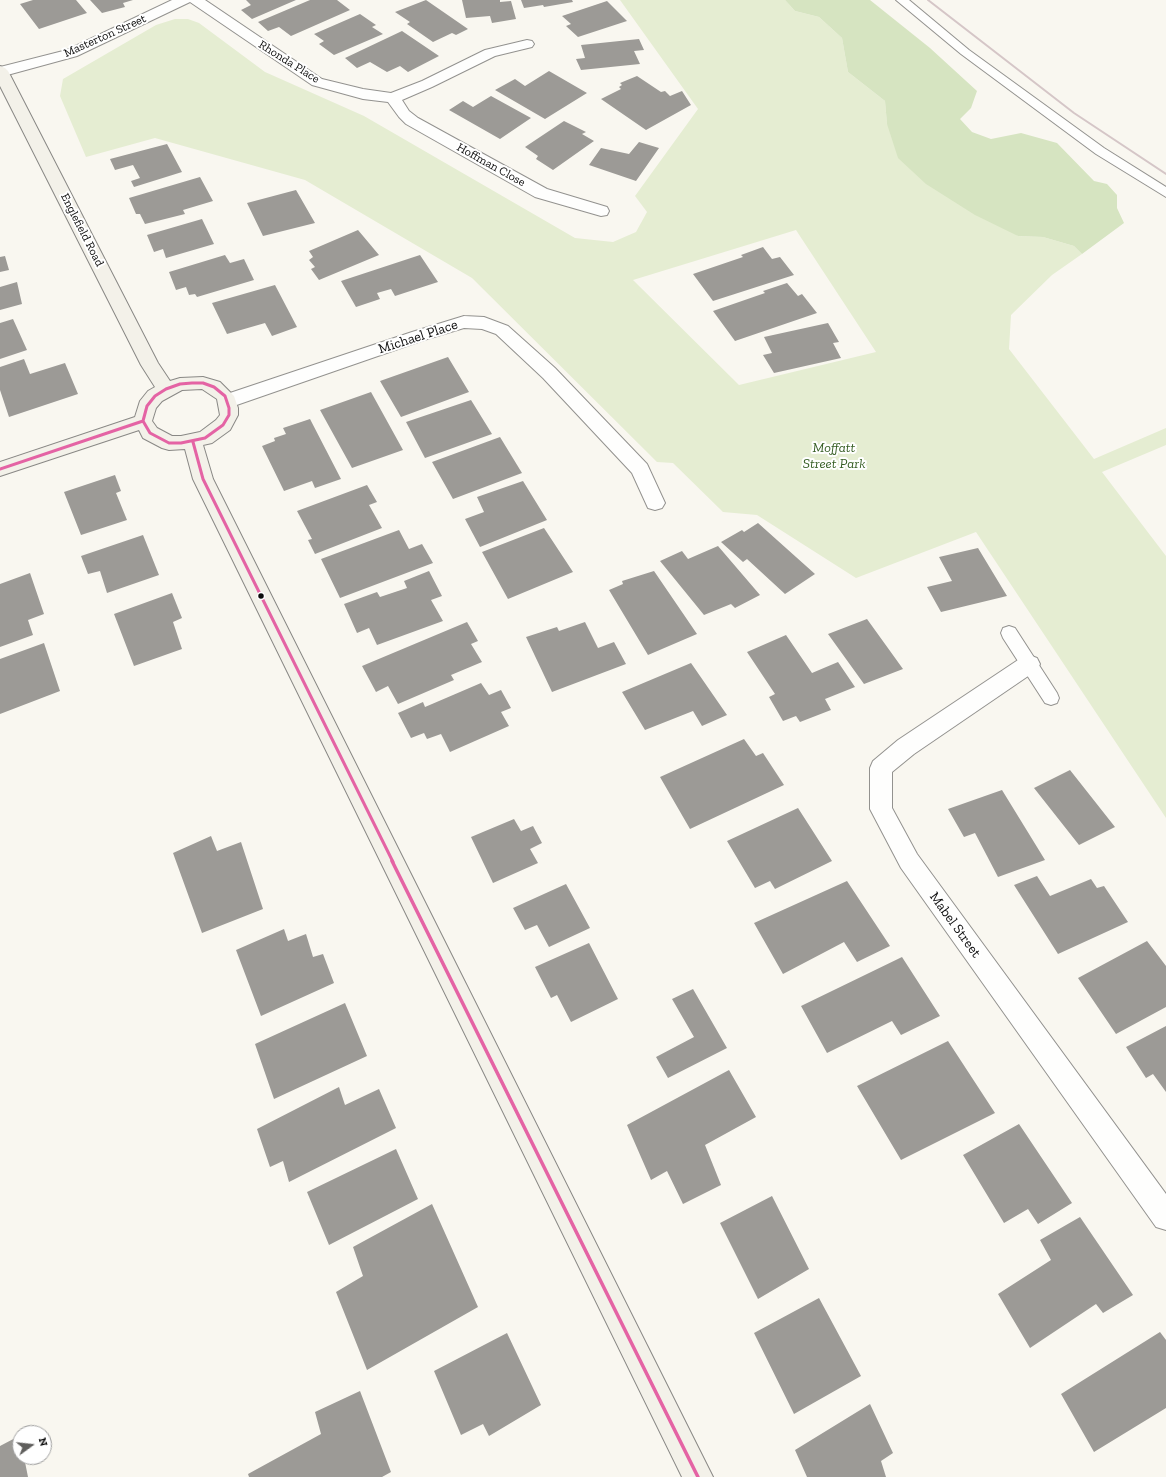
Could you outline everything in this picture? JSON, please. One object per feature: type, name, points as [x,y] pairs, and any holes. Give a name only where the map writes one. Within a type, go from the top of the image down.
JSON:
[{"type":"main road","name":"Englefield Road","points":[[0,71],[55,176],[150,365],[166,389]]},
{"type":"main road","points":[[203,383],[222,392],[228,401],[228,415],[222,426],[212,434],[193,442],[169,442],[159,439],[150,433],[143,420],[147,406],[155,396],[166,389],[180,384],[203,383]]},
{"type":"main road","points":[[0,469],[143,420]]},
{"type":"main road","points":[[193,442],[203,479],[698,1477]]},
{"type":"street","name":"Masterton Street","points":[[0,71],[72,53],[184,0]]},
{"type":"street","name":"Rhonda Place","points":[[196,0],[317,82],[363,94],[393,98],[427,84],[490,53],[527,44]]},
{"type":"street","name":"Hoffman Close","points":[[393,98],[404,114],[412,121],[541,193],[601,211]]},
{"type":"street","name":"Michael Place","points":[[228,401],[418,336],[464,322],[484,323],[502,330],[514,341],[548,373],[640,469],[655,503]]},
{"type":"street","name":"Mabel Street","points":[[1029,664],[906,747],[881,768],[881,809],[908,861],[1166,1217]]},
{"type":"lane","points":[[902,0],[965,52],[1100,151],[1166,193]]},
{"type":"lane","points":[[1009,633],[1051,698]]},
{"type":"green space","name":"Moffatt Street Park","points":[[620,0],[785,0],[795,11],[819,17],[842,38],[848,72],[885,101],[887,124],[1018,236],[1043,237],[1074,246],[1082,254],[1052,275],[1011,315],[1009,349],[1094,459],[1166,428],[1166,445],[1102,472],[1166,556],[1166,818],[976,532],[856,578],[757,515],[723,512],[673,463],[657,462],[472,278],[305,180],[155,138],[86,157],[60,96],[63,79],[156,25],[175,19],[188,19],[199,23],[265,72],[364,116],[575,238],[613,242],[636,232],[647,212],[635,196],[698,109]],"holes":[[[796,230],[876,352],[739,385],[633,280]]]},
{"type":"green space","points":[[785,0],[870,0],[930,48],[977,91],[971,108],[960,119],[972,132],[991,139],[1021,133],[1057,143],[1094,181],[1107,184],[1117,195],[1117,208],[1124,223],[1082,254],[1074,246],[1043,237],[1018,236],[975,215],[926,184],[898,158],[887,124],[885,101],[848,72],[842,38],[819,17],[795,11]]},
{"type":"building","points":[[33,0],[76,0],[87,13],[39,29],[20,4]]},
{"type":"building","points":[[90,0],[133,0],[123,3],[125,7],[102,13]]},
{"type":"building","points":[[246,0],[296,0],[252,19],[241,10],[251,5]]},
{"type":"building","points":[[310,0],[337,0],[350,10],[291,36],[279,27],[268,31],[258,22]]},
{"type":"building","points":[[426,0],[468,29],[456,35],[452,33],[433,42],[407,24],[410,22],[395,12]]},
{"type":"building","points":[[462,0],[500,0],[500,2],[511,1],[516,19],[492,23],[490,16],[466,18]]},
{"type":"building","points":[[521,0],[572,0],[573,2],[544,7],[543,5],[524,8]]},
{"type":"building","points":[[607,1],[627,21],[578,37],[566,26],[571,24],[562,16]]},
{"type":"building","points":[[360,14],[376,25],[372,27],[383,34],[334,55],[319,44],[324,41],[314,34]]},
{"type":"building","points":[[402,31],[439,56],[408,72],[400,66],[387,72],[370,62],[357,68],[345,58]]},
{"type":"building","points":[[639,39],[644,50],[634,51],[640,64],[581,70],[576,59],[585,58],[581,45]]},
{"type":"building","points":[[549,71],[587,93],[545,119],[495,90],[515,79],[525,86]]},
{"type":"building","points":[[637,76],[661,92],[665,91],[670,96],[682,91],[691,105],[646,130],[601,99],[621,89],[619,87],[622,85],[620,83]]},
{"type":"building","points":[[491,96],[531,118],[500,139],[449,110],[463,101],[473,107]]},
{"type":"building","points":[[564,121],[586,132],[582,134],[594,141],[553,170],[536,159],[538,156],[525,147]]},
{"type":"building","points":[[639,142],[659,148],[636,181],[589,165],[601,148],[629,154]]},
{"type":"building","points":[[167,144],[182,172],[134,187],[131,181],[140,178],[133,165],[115,170],[110,159]]},
{"type":"building","points":[[200,177],[213,201],[183,210],[185,214],[145,224],[140,214],[136,214],[129,198]]},
{"type":"building","points":[[296,190],[315,223],[263,236],[247,203]]},
{"type":"building","points":[[202,219],[214,244],[166,258],[163,249],[154,252],[147,235]]},
{"type":"building","points":[[358,230],[379,255],[319,280],[311,269],[315,267],[309,260],[313,257],[309,251]]},
{"type":"building","points":[[763,247],[772,259],[780,257],[794,275],[713,301],[693,274],[743,257],[741,255]]},
{"type":"building","points":[[225,255],[230,263],[244,259],[254,280],[197,297],[195,294],[189,295],[186,287],[176,290],[169,272]]},
{"type":"building","points":[[420,255],[438,282],[395,296],[391,289],[377,293],[380,299],[356,307],[341,281]]},
{"type":"building","points":[[5,256],[9,270],[0,272],[0,257]]},
{"type":"building","points":[[17,282],[22,304],[0,310],[0,287]]},
{"type":"building","points":[[787,283],[798,296],[802,294],[817,313],[735,341],[713,311],[765,293],[763,291]]},
{"type":"building","points":[[275,285],[297,327],[272,336],[265,323],[227,334],[212,303]]},
{"type":"building","points":[[13,319],[27,350],[0,359],[0,323]]},
{"type":"building","points":[[828,323],[839,342],[833,343],[841,358],[774,373],[763,355],[772,353],[764,337]]},
{"type":"building","points":[[448,357],[469,392],[401,417],[380,381]]},
{"type":"building","points":[[24,359],[30,374],[65,363],[78,394],[9,417],[0,390],[0,367]]},
{"type":"building","points":[[371,392],[403,450],[352,468],[320,410]]},
{"type":"building","points":[[471,400],[492,434],[425,458],[406,422]]},
{"type":"building","points":[[310,419],[341,479],[315,488],[312,481],[284,491],[262,446],[275,441],[274,438],[286,434],[283,428]]},
{"type":"building","points":[[500,437],[522,473],[453,499],[432,462]]},
{"type":"building","points":[[115,475],[121,491],[116,493],[127,520],[81,535],[64,492]]},
{"type":"building","points":[[523,481],[547,520],[480,547],[465,519],[484,512],[477,497]]},
{"type":"building","points":[[367,485],[377,502],[369,505],[382,528],[315,554],[308,540],[312,539],[297,511]]},
{"type":"building","points":[[758,523],[815,574],[785,594],[747,559],[743,562],[721,542],[742,530],[744,532]]},
{"type":"building","points":[[544,528],[573,572],[508,599],[482,552]]},
{"type":"building","points":[[399,530],[409,549],[422,544],[433,563],[340,598],[321,559]]},
{"type":"building","points":[[143,535],[159,575],[107,593],[100,571],[88,574],[81,556]]},
{"type":"building","points":[[718,546],[760,595],[735,608],[731,604],[704,615],[660,561],[682,551],[688,559]]},
{"type":"building","points":[[978,548],[1007,596],[941,612],[927,587],[952,581],[939,557]]},
{"type":"building","points":[[429,571],[442,596],[431,600],[443,621],[377,645],[369,628],[357,633],[344,604],[377,592],[380,597],[407,588],[404,581]]},
{"type":"building","points":[[654,571],[697,634],[648,655],[609,590],[623,584],[622,581]]},
{"type":"building","points":[[30,573],[44,614],[28,620],[33,635],[0,647],[0,584]]},
{"type":"building","points":[[172,593],[182,618],[173,622],[182,649],[134,666],[114,614]]},
{"type":"building","points":[[867,619],[903,669],[864,684],[828,634]]},
{"type":"building","points":[[467,622],[478,641],[471,644],[482,662],[451,675],[454,680],[398,704],[388,686],[376,692],[362,666]]},
{"type":"building","points":[[585,622],[598,648],[614,642],[626,664],[552,692],[526,637],[557,627],[559,631]]},
{"type":"building","points":[[786,635],[812,673],[838,662],[855,687],[825,699],[831,710],[800,722],[796,716],[783,721],[769,697],[775,694],[747,652]]},
{"type":"building","points":[[44,643],[60,691],[0,714],[0,659]]},
{"type":"building","points":[[691,663],[727,715],[702,726],[693,711],[645,730],[622,692]]},
{"type":"building","points":[[481,683],[489,695],[501,690],[511,708],[501,712],[509,726],[450,752],[441,734],[427,739],[424,733],[411,738],[398,713],[423,702],[425,707]]},
{"type":"building","points":[[744,739],[756,756],[763,753],[784,785],[690,829],[660,777]]},
{"type":"building","points":[[1070,770],[1115,827],[1079,845],[1034,788]]},
{"type":"building","points":[[1002,790],[1045,860],[998,877],[975,833],[964,837],[948,809]]},
{"type":"building","points":[[798,808],[832,861],[775,889],[770,881],[755,888],[727,841]]},
{"type":"building","points":[[514,819],[521,831],[533,826],[542,843],[530,849],[538,863],[493,883],[471,837]]},
{"type":"building","points":[[211,836],[217,851],[241,842],[263,909],[202,933],[173,853]]},
{"type":"building","points":[[1037,876],[1050,896],[1091,879],[1097,888],[1104,886],[1128,922],[1058,954],[1014,885]]},
{"type":"building","points":[[847,881],[890,946],[857,962],[844,942],[783,974],[754,923]]},
{"type":"building","points":[[566,884],[590,928],[549,947],[537,925],[525,930],[513,908]]},
{"type":"building","points":[[284,929],[288,941],[306,934],[313,957],[323,954],[334,983],[261,1016],[236,950]]},
{"type":"building","points":[[1147,941],[1166,966],[1166,1007],[1116,1034],[1078,978]]},
{"type":"building","points":[[589,943],[618,999],[571,1022],[557,995],[551,998],[535,967]]},
{"type":"building","points":[[902,957],[940,1016],[901,1035],[892,1021],[827,1053],[801,1006]]},
{"type":"building","points":[[693,989],[727,1048],[668,1078],[656,1057],[694,1037],[672,999]]},
{"type":"building","points":[[345,1003],[367,1056],[274,1099],[255,1044]]},
{"type":"building","points":[[1166,1026],[1166,1092],[1153,1074],[1146,1078],[1126,1047]]},
{"type":"building","points":[[948,1041],[995,1113],[901,1160],[857,1086]]},
{"type":"building","points":[[729,1070],[756,1117],[705,1145],[721,1185],[683,1204],[667,1171],[651,1180],[627,1125]]},
{"type":"building","points":[[339,1087],[345,1105],[379,1089],[396,1128],[289,1182],[283,1161],[270,1167],[257,1129]]},
{"type":"building","points":[[1019,1124],[1072,1203],[1038,1224],[1028,1209],[1004,1223],[963,1155]]},
{"type":"building","points":[[396,1149],[418,1199],[329,1245],[307,1192]]},
{"type":"building","points":[[772,1196],[809,1269],[758,1299],[720,1223]]},
{"type":"building","points":[[432,1204],[478,1307],[367,1370],[336,1292],[363,1276],[353,1247]]},
{"type":"building","points":[[1080,1217],[1133,1295],[1103,1313],[1096,1304],[1030,1348],[998,1294],[1051,1260],[1040,1240]]},
{"type":"building","points":[[819,1298],[861,1376],[794,1414],[754,1333]]},
{"type":"building","points":[[1160,1332],[1166,1340],[1166,1408],[1094,1452],[1061,1394]]},
{"type":"building","points":[[507,1333],[541,1405],[489,1436],[483,1424],[461,1435],[434,1371]]},
{"type":"building","points":[[360,1391],[391,1472],[382,1477],[249,1477],[248,1474],[321,1434],[315,1412]]},
{"type":"building","points":[[870,1404],[893,1453],[881,1461],[886,1477],[807,1477],[795,1450]]},
{"type":"building","points":[[12,1440],[12,1465],[26,1465],[28,1477],[0,1477],[0,1446]]},
{"type":"railway","points":[[928,0],[1074,113],[1166,174]]},
{"type":"transit line","points":[[192,383],[203,383],[214,387],[225,396],[229,408],[229,415],[223,425],[205,438],[181,443],[169,443],[150,433],[143,421],[147,406],[155,396],[166,389],[180,384],[192,383]]},
{"type":"transit line","points":[[0,469],[143,421]]},
{"type":"transit line","points":[[193,442],[203,479],[698,1477]]}]
